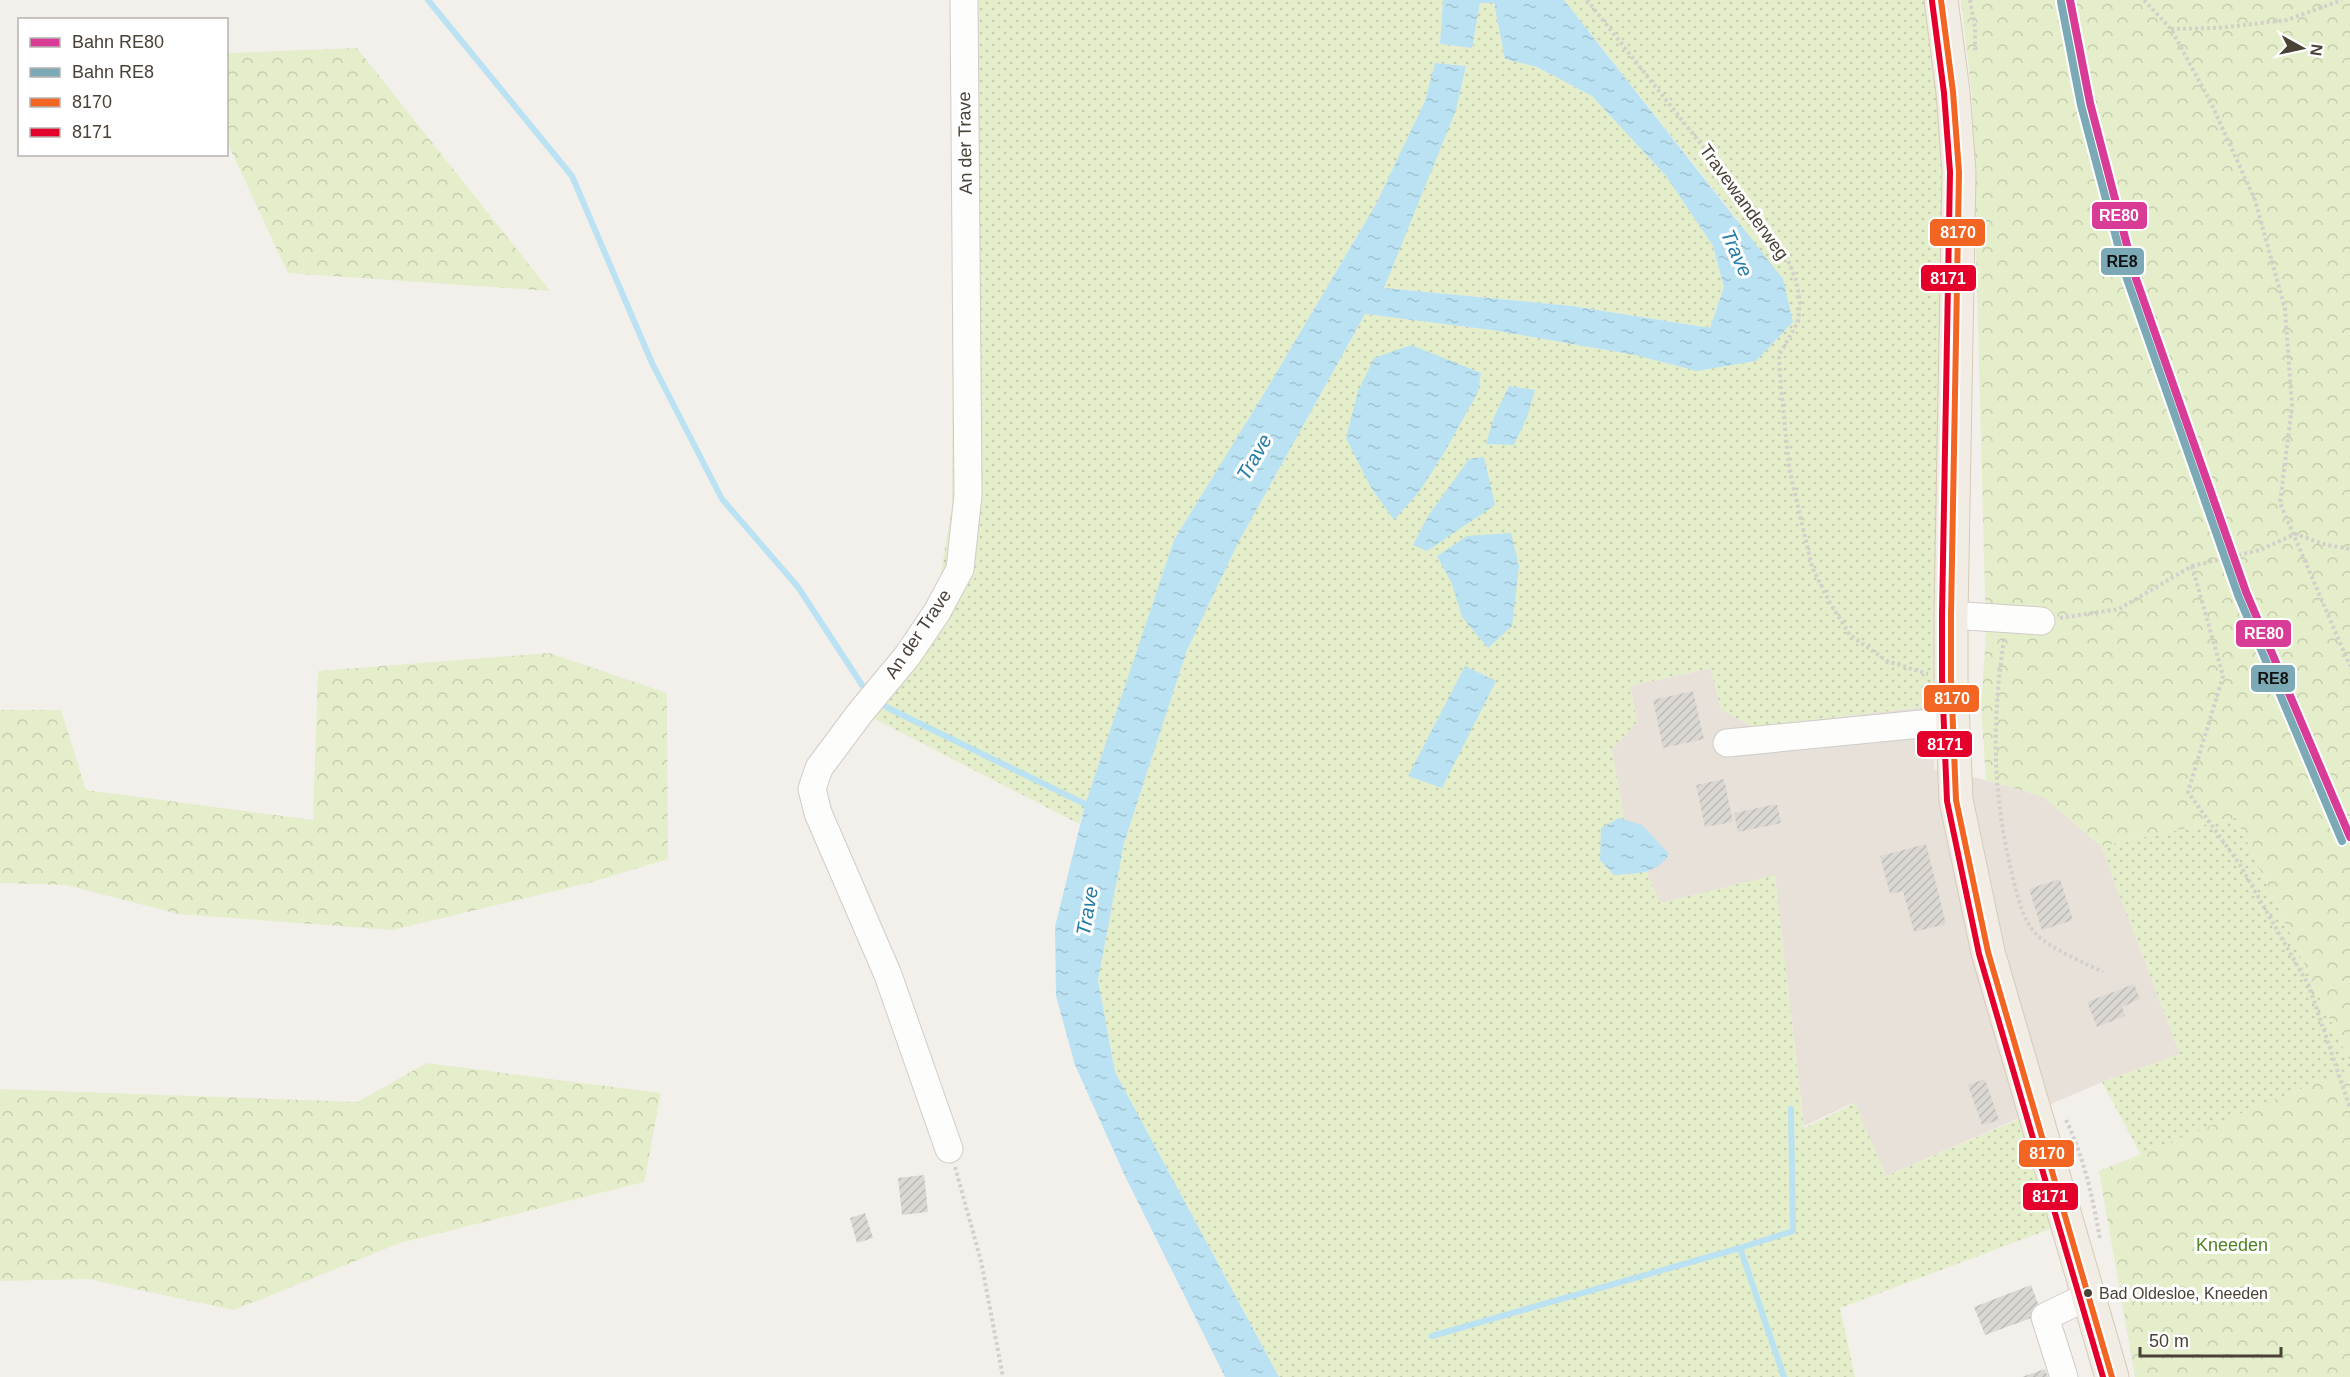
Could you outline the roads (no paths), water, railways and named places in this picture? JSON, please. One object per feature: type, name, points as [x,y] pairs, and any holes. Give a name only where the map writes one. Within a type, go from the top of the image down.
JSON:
[{"type":"main road","points":[[1941,0],[1953,92],[1959,172],[1951,615],[1952,721],[1956,800],[1988,952],[2112,1377]]},
{"type":"street","name":"An der Trave","points":[[950,1149],[888,975],[818,813],[812,789],[819,768],[860,713],[908,655],[937,612],[960,569],[968,495],[964,0]]},
{"type":"street","points":[[1951,615],[2041,621]]},
{"type":"street","points":[[1727,743],[1952,721]]},
{"type":"street","points":[[2064,1377],[2045,1317],[2088,1296]]},
{"type":"water","name":"Trave","points":[[1443,0],[1564,0],[1783,279],[1793,322],[1756,361],[1697,371],[1635,355],[1492,330],[1365,314],[1238,543],[1187,650],[1124,843],[1098,980],[1115,1072],[1279,1377],[1225,1377],[1124,1174],[1075,1065],[1056,996],[1055,927],[1085,805],[1174,540],[1376,204],[1425,101],[1435,63],[1466,66],[1456,110],[1384,288],[1572,306],[1710,328],[1724,287],[1713,246],[1666,176],[1592,96],[1537,67],[1505,59],[1494,3],[1480,3],[1472,48],[1440,44]]},
{"type":"water","points":[[1411,345],[1481,373],[1478,392],[1444,453],[1419,492],[1394,520],[1370,486],[1346,438],[1358,391],[1374,358]]},
{"type":"water","points":[[1509,386],[1535,390],[1527,417],[1514,445],[1486,444],[1494,417]]},
{"type":"water","points":[[1484,457],[1495,505],[1427,551],[1413,545],[1428,516],[1469,459]]},
{"type":"water","points":[[1511,533],[1519,566],[1512,626],[1488,648],[1462,617],[1452,584],[1437,556],[1467,536]]},
{"type":"water","points":[[1465,666],[1496,681],[1442,788],[1408,776]]},
{"type":"water","points":[[1619,818],[1642,825],[1669,854],[1664,861],[1645,872],[1614,875],[1600,860],[1601,828]]},
{"type":"waterway","points":[[428,0],[572,176],[652,363],[722,499],[798,587],[862,685],[870,692]]},
{"type":"waterway","points":[[880,701],[888,708],[1093,808]]},
{"type":"waterway","points":[[1432,1336],[1793,1231],[1791,1109]]},
{"type":"waterway","points":[[1740,1248],[1784,1377]]},
{"type":"rail line","name":"RE80","points":[[2070,0],[2090,103],[2135,276],[2246,592],[2350,837]]},
{"type":"rail line","name":"RE8","points":[[2061,2],[2081,105],[2127,279],[2238,595],[2342,841]]},
{"type":"place","name":"Bad Oldesloe, Kneeden","points":[[2088,1293]]},
{"type":"park label","name":"Kneeden","points":[[2232,1245]]}]
